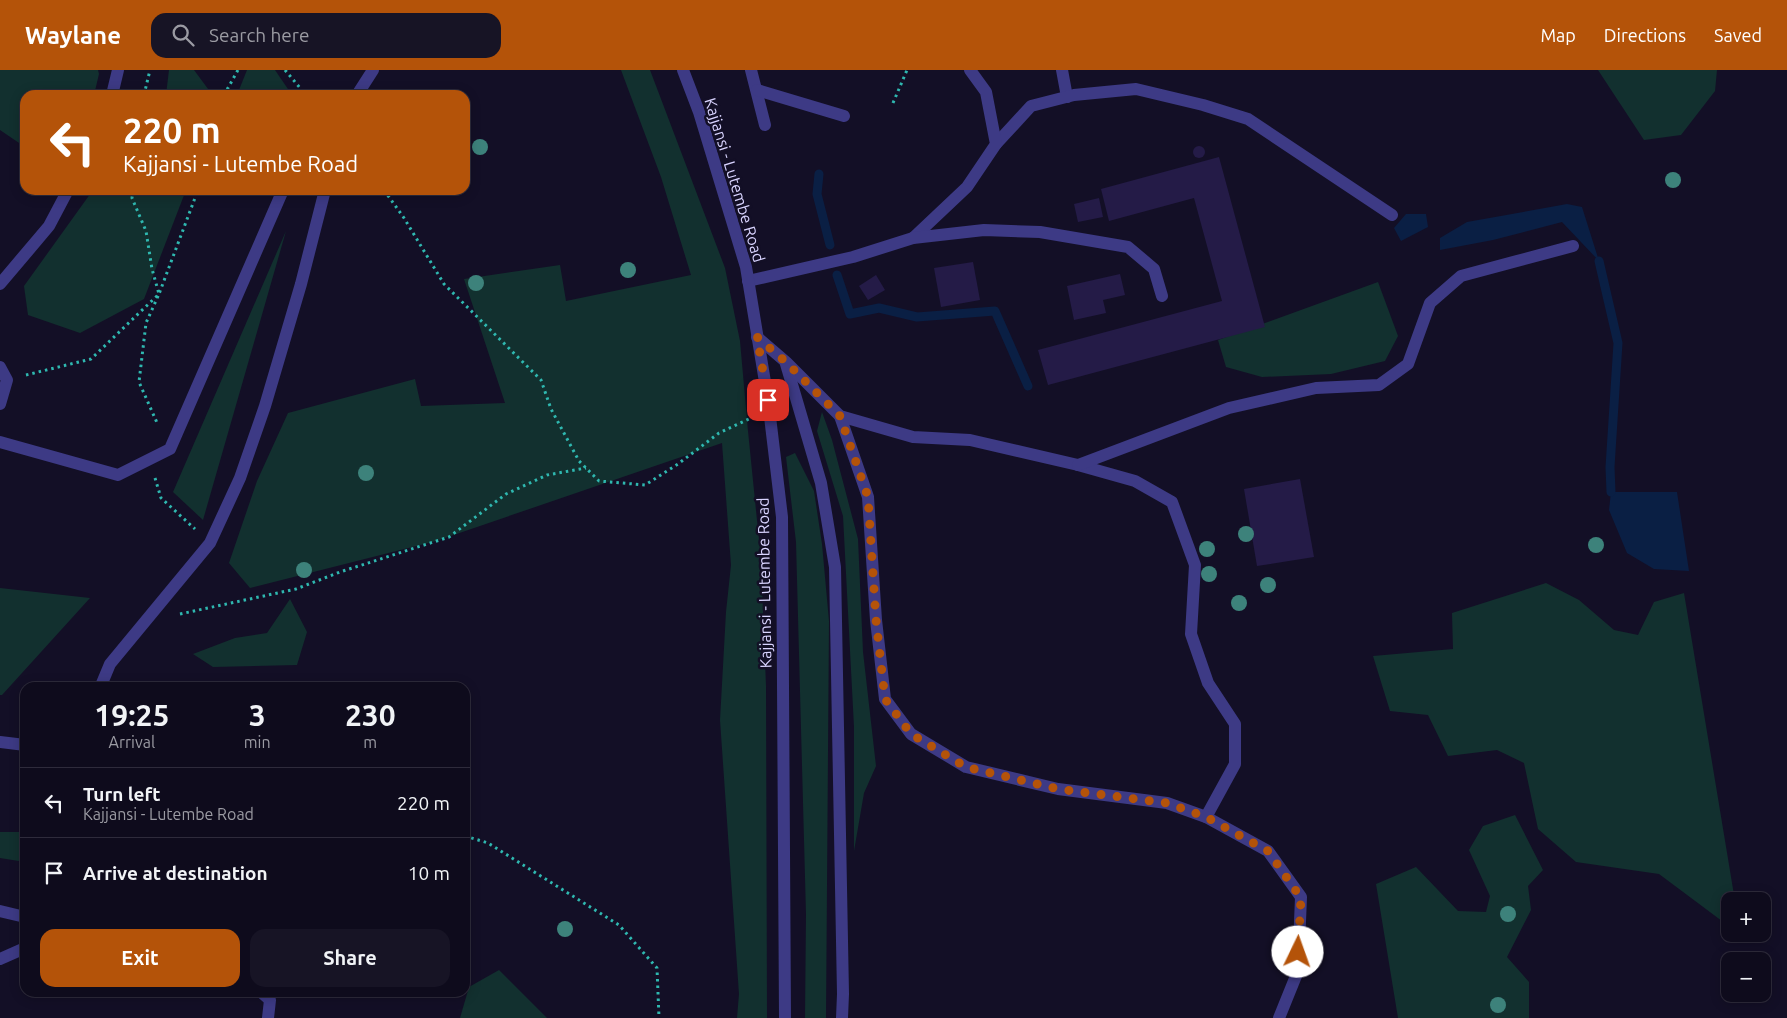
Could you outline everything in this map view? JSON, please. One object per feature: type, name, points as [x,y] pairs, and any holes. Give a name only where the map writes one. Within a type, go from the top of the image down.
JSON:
[{"type":"street","points":[[113,90],[118,70]]},
{"type":"street","points":[[360,90],[373,70]]},
{"type":"street","name":"Kajjansi - Lutembe Road","points":[[683,70],[699,112],[746,267],[768,400],[769,422],[782,516],[785,1018]]},
{"type":"street","points":[[751,70],[766,125]]},
{"type":"street","points":[[970,70],[986,92],[996,144]]},
{"type":"street","points":[[1062,70],[1067,97]]},
{"type":"street","points":[[913,238],[967,187],[996,144],[1031,106],[1067,97],[1136,89],[1203,105],[1248,120],[1392,215]]},
{"type":"street","points":[[757,90],[844,116]]},
{"type":"street","points":[[0,284],[49,226],[65,195]]},
{"type":"street","points":[[0,442],[118,475],[170,449],[281,195]]},
{"type":"street","points":[[102,682],[110,664],[210,543],[240,478],[301,284],[324,195]]},
{"type":"street","points":[[748,281],[853,257],[913,238],[984,230],[1031,231],[1128,247],[1154,269],[1162,296]]},
{"type":"street","points":[[1078,465],[1229,408],[1316,388],[1379,385],[1408,364],[1430,303],[1462,276],[1573,246]]},
{"type":"street","points":[[757,337],[786,362],[840,416],[868,497],[876,620],[885,699],[911,734],[966,767],[1058,789],[1167,803],[1206,817],[1268,851],[1301,898],[1298,971],[1279,1018]]},
{"type":"street","points":[[786,362],[821,483],[835,567],[842,1018]]},
{"type":"street","points":[[0,368],[7,380],[0,404]]},
{"type":"street","points":[[840,416],[913,437],[970,440],[1078,465],[1136,481],[1172,502],[1195,565],[1191,634],[1208,683],[1235,724],[1235,764],[1206,817]]},
{"type":"street","points":[[0,742],[20,745]]},
{"type":"street","points":[[0,911],[20,916]]},
{"type":"street","points":[[0,959],[20,950]]},
{"type":"street","points":[[267,997],[270,1000],[268,1018]]},
{"type":"path","points":[[145,90],[150,70]]},
{"type":"path","points":[[227,90],[238,70]]},
{"type":"path","points":[[285,70],[302,90]]},
{"type":"path","points":[[893,103],[907,70]]},
{"type":"path","points":[[132,195],[146,231],[152,269],[159,294]]},
{"type":"path","points":[[196,195],[159,294],[146,323],[140,382],[158,425],[148,459],[161,498],[210,543]]},
{"type":"path","points":[[388,195],[404,218],[444,284],[541,380],[551,409],[580,461],[599,481],[645,485],[678,464],[719,433],[746,419],[769,422]]},
{"type":"path","points":[[7,380],[91,359],[159,294]]},
{"type":"path","points":[[146,621],[296,589],[340,572],[449,537],[506,494],[547,475],[586,468]]},
{"type":"path","points":[[470,838],[488,843],[619,925],[657,968],[659,1018]]},
{"type":"green space","points":[[0,70],[98,70],[99,74],[95,90],[20,90],[20,144],[0,130]]},
{"type":"green space","points":[[169,70],[194,70],[209,90],[167,90]]},
{"type":"green space","points":[[247,70],[275,70],[289,90],[239,90]]},
{"type":"green space","points":[[621,70],[650,70],[725,268],[740,341],[761,560],[766,686],[767,1018],[737,1018],[739,994],[720,720],[726,612],[731,565],[722,443],[436,541],[250,588],[229,563],[257,481],[288,413],[415,379],[421,406],[505,403],[464,279],[560,265],[566,301],[691,275],[661,177]]},
{"type":"green space","points":[[1598,70],[1717,70],[1715,91],[1681,135],[1644,140]]},
{"type":"green space","points":[[89,195],[184,195],[144,299],[80,333],[28,315],[24,286]]},
{"type":"green space","points":[[286,231],[203,520],[173,492]]},
{"type":"green space","points":[[1378,282],[1398,336],[1385,361],[1331,374],[1262,377],[1226,367],[1218,340]]},
{"type":"green space","points":[[822,412],[832,440],[858,539],[863,652],[876,766],[864,793],[854,851],[854,727],[843,516],[817,431]]},
{"type":"green space","points":[[795,453],[814,491],[822,544],[829,621],[826,1018],[805,1018],[806,914],[796,542],[786,457]]},
{"type":"green space","points":[[1546,583],[1579,600],[1614,630],[1638,635],[1654,602],[1684,593],[1734,892],[1721,892],[1721,920],[1659,874],[1576,862],[1538,829],[1524,763],[1497,750],[1448,756],[1428,715],[1390,711],[1373,656],[1453,649],[1452,613]]},
{"type":"green space","points":[[0,588],[90,598],[2,695],[0,695]]},
{"type":"green space","points":[[290,599],[307,632],[297,665],[213,667],[193,654],[235,638],[267,633]]},
{"type":"green space","points":[[1515,815],[1543,870],[1528,886],[1531,910],[1507,957],[1529,982],[1529,1018],[1398,1018],[1376,884],[1416,867],[1458,911],[1486,912],[1490,896],[1469,850],[1483,826]]},
{"type":"green space","points":[[0,832],[20,832],[20,861],[0,858]]},
{"type":"green space","points":[[499,970],[547,1018],[460,1018],[466,997],[470,997],[470,986]]},
{"type":"water","points":[[1567,204],[1582,207],[1599,261],[1562,222],[1493,240],[1440,250],[1440,238],[1467,222]]},
{"type":"water","points":[[1406,214],[1426,214],[1428,227],[1401,241],[1394,228]]},
{"type":"water","points":[[1611,492],[1677,492],[1689,571],[1654,569],[1627,553],[1609,510]]},
{"type":"building","points":[[1201,146],[1204,147],[1204,157],[1197,158],[1194,157],[1193,150],[1194,147]]},
{"type":"building","points":[[1219,157],[1265,327],[1048,385],[1038,350],[1222,301],[1194,198],[1109,221],[1101,189]]},
{"type":"building","points":[[1099,198],[1103,217],[1078,222],[1074,204]]},
{"type":"building","points":[[973,262],[980,300],[941,307],[934,268]]},
{"type":"building","points":[[1120,274],[1125,295],[1103,300],[1106,313],[1074,320],[1067,286]]},
{"type":"building","points":[[876,275],[885,290],[868,300],[859,286]]},
{"type":"building","points":[[1300,479],[1314,557],[1257,566],[1244,489]]},
{"type":"waterway","points":[[819,174],[817,194],[830,245]]},
{"type":"waterway","points":[[1599,261],[1618,343],[1610,467],[1611,492]]},
{"type":"waterway","points":[[837,275],[850,314],[879,308],[917,317],[995,311],[1028,386]]},
{"type":"route","points":[[768,400],[757,337],[786,362],[840,416],[868,497],[876,620],[885,699],[911,734],[966,767],[1058,789],[1167,803],[1206,817],[1268,851],[1301,898],[1298,952]]}]
